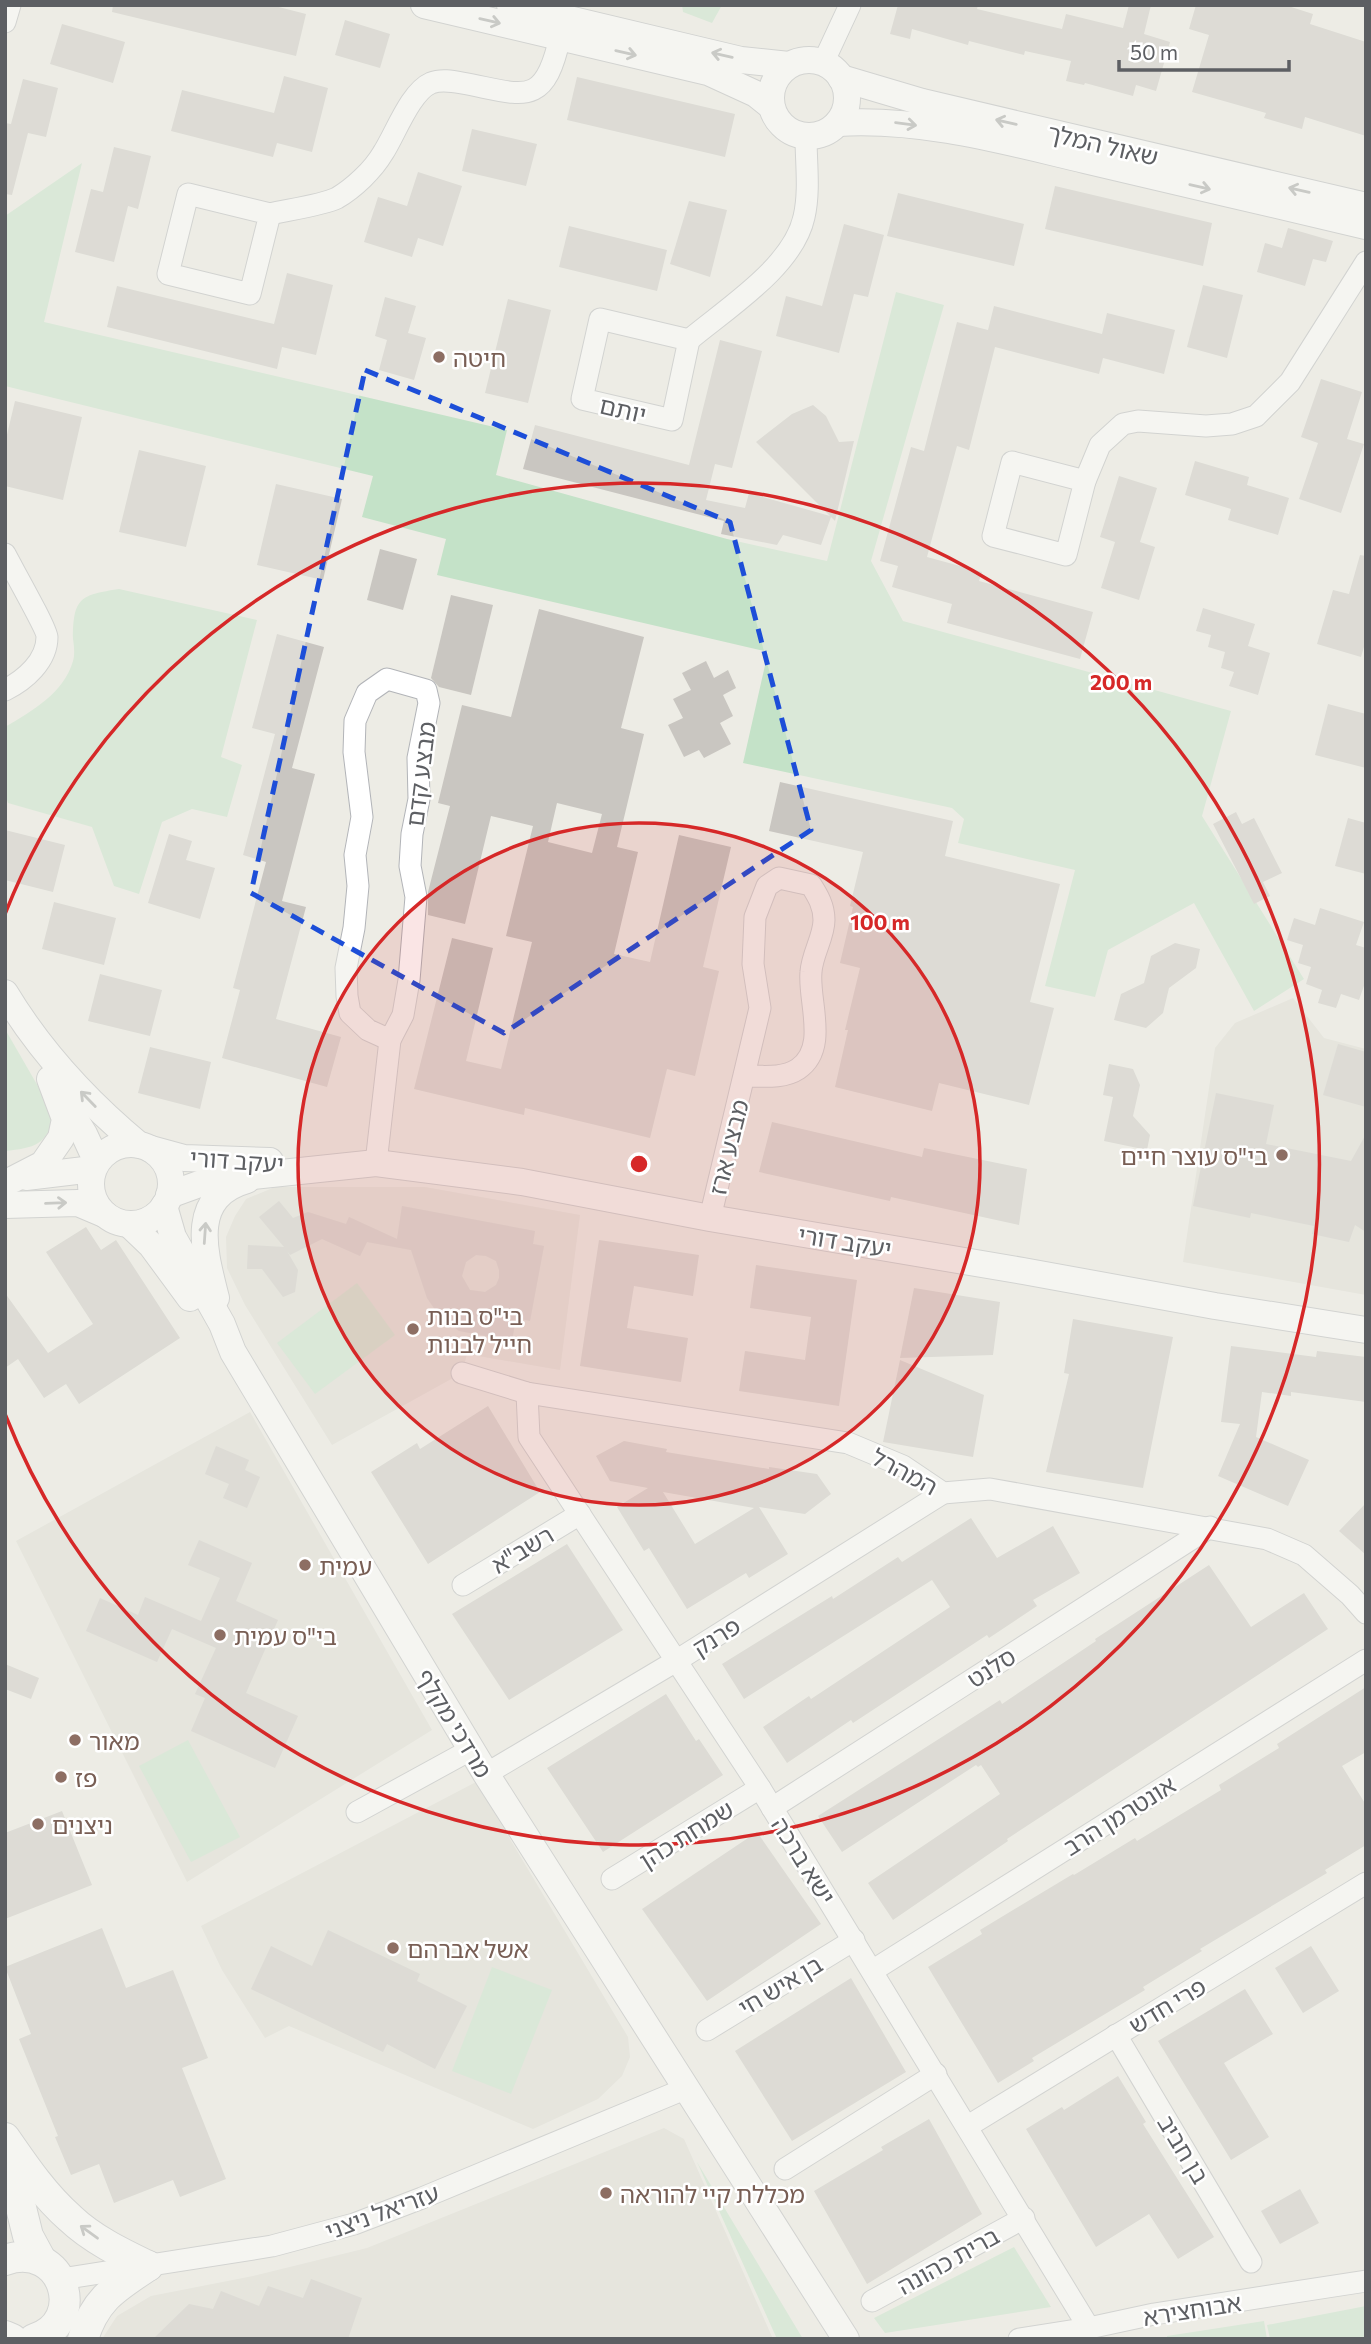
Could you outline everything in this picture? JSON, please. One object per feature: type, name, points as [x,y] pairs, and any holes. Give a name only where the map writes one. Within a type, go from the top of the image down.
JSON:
[{"type":"main road","points":[[5,2138],[34,2180],[70,2219],[111,2248],[148,2266],[103,2300],[89,2318],[83,2339]]},
{"type":"main road","points":[[5,2144],[29,2236],[51,2270],[65,2300],[59,2330],[13,2338]]},
{"type":"main road","points":[[5,2260],[16,2256],[29,2256],[51,2270]]},
{"type":"street","points":[[5,22],[10,5]]},
{"type":"street","points":[[424,5],[563,20],[708,72],[756,94],[771,106]]},
{"type":"street","points":[[510,5],[563,20],[741,60],[789,65]]},
{"type":"street","points":[[832,70],[800,61],[779,73],[770,94],[771,106],[783,127],[794,134],[818,135],[829,131],[844,113],[847,101],[832,70],[850,5]]},
{"type":"street","points":[[270,214],[250,294],[168,274],[188,194],[270,214],[336,198],[382,156],[413,100],[429,84],[448,80],[522,93],[536,90],[548,77],[563,20]]},
{"type":"street","name":"שאול המלך","points":[[832,70],[922,102],[1366,206]]},
{"type":"street","name":"שאול המלך","points":[[838,123],[869,121],[906,124],[997,140],[1366,226]]},
{"type":"street","points":[[689,340],[787,256],[805,216],[806,136]]},
{"type":"street","points":[[1085,481],[1012,462],[993,536],[1066,555],[1085,481],[1101,445],[1124,424],[1138,421],[1206,426],[1232,424],[1256,416],[1290,382],[1366,262]]},
{"type":"street","name":"יותם","points":[[600,319],[689,340],[672,420],[582,399],[600,319]]},
{"type":"street","points":[[5,554],[47,634],[43,655],[30,671],[5,691]]},
{"type":"street","name":"מבצע קדם","points":[[376,1163],[390,1040],[403,1016],[410,980],[416,897],[410,866],[412,834],[419,799],[418,758],[429,703],[426,691],[387,679],[367,693],[355,721],[355,763],[362,817],[355,855],[358,886],[346,977],[350,1013],[368,1030],[390,1040]]},
{"type":"street","name":"מבצע ארז","points":[[710,1218],[760,1008],[753,964],[755,917],[767,886],[779,878],[811,885],[820,899],[824,921],[811,971],[815,1031],[810,1054],[798,1069],[780,1076],[745,1076]]},
{"type":"street","points":[[5,993],[40,1046],[110,1121],[161,1158],[171,1181],[166,1201],[155,1216],[143,1222],[129,1224],[78,1203],[7,1188]]},
{"type":"street","points":[[7,1188],[43,1164],[61,1138],[65,1119],[40,1046]]},
{"type":"street","points":[[50,1079],[84,1134],[95,1165],[91,1180],[92,1193],[104,1213]]},
{"type":"street","points":[[7,1188],[95,1165],[115,1147],[145,1147]]},
{"type":"street","name":"יעקב דורי","points":[[145,1147],[184,1158],[269,1161],[324,1167]]},
{"type":"street","name":"יעקב דורי","points":[[166,1201],[202,1183],[376,1163],[522,1182],[710,1218],[1366,1330]]},
{"type":"street","points":[[222,1324],[204,1247],[206,1218],[223,1191],[243,1181],[293,1173]]},
{"type":"street","name":"מרדכי מקלף","points":[[166,1201],[173,1237],[222,1324],[233,1352]]},
{"type":"street","name":"מרדכי מקלף","points":[[129,1224],[151,1245],[233,1352],[486,1774],[846,2339]]},
{"type":"street","name":"המהרל","points":[[462,1373],[527,1393],[848,1443],[903,1466],[943,1493],[990,1489],[1267,1539],[1304,1555],[1350,1595],[1366,1613]]},
{"type":"street","name":"ישא ברכה","points":[[527,1393],[528,1437],[760,1788],[1090,2328]]},
{"type":"street","name":"פרנק","points":[[486,1774],[676,1661],[943,1493]]},
{"type":"street","name":"רשב\"א","points":[[463,1585],[580,1514]]},
{"type":"street","name":"סלנט","points":[[772,1808],[1210,1527]]},
{"type":"street","name":"אונטרמן הרב","points":[[872,1970],[1366,1660]]},
{"type":"street","points":[[357,1812],[472,1749]]},
{"type":"street","name":"שמחת כהן","points":[[612,1879],[760,1788]]},
{"type":"street","name":"פרי חדש","points":[[968,2126],[1366,1883]]},
{"type":"street","name":"בן איש חי","points":[[707,2029],[854,1940]]},
{"type":"street","name":"בן חביב","points":[[1116,2035],[1251,2262]]},
{"type":"street","points":[[785,2169],[936,2074]]},
{"type":"street","name":"עזריאל ניצני","points":[[51,2270],[148,2266],[272,2246],[354,2224],[687,2088]]},
{"type":"street","name":"ברית כהונה","points":[[872,2301],[1024,2218]]},
{"type":"street","name":"אבוחצירא","points":[[1019,2339],[1090,2328],[1154,2314],[1366,2281]]},
{"type":"highlighted area","points":[[365,370],[730,522],[811,830],[504,1033],[251,893]]},
{"type":"shaded area","name":"בי\"ס עוצר חיים","points":[[1293,998],[1324,1038],[1366,1049],[1366,1295],[1183,1262],[1215,1048],[1235,1023]]},
{"type":"shaded area","name":"בי\"ס בנות חייל לבנות","points":[[275,1187],[425,1187],[580,1215],[560,1370],[467,1354],[462,1373],[332,1445],[245,1305],[227,1268],[226,1237],[235,1216],[246,1199]]},
{"type":"shaded area","name":"בי\"ס עמית","points":[[250,1412],[432,1730],[187,1882],[16,1541]]},
{"type":"shaded area","name":"אשל אברהם","points":[[476,1782],[628,2037],[630,2057],[622,2076],[598,2099],[533,2129],[289,2026],[265,2038],[222,1970],[201,1926]]},
{"type":"shaded area","name":"מכללת קיי להוראה","points":[[664,2128],[684,2139],[773,2339],[102,2339],[117,2316],[151,2296],[253,2276],[367,2248]]},
{"type":"green space","points":[[682,5],[722,5],[712,23],[683,12]]},
{"type":"green space","points":[[82,163],[44,322],[507,430],[496,475],[727,539],[827,561],[896,292],[944,305],[871,561],[903,621],[1231,711],[1202,816],[1304,979],[1254,1011],[1194,903],[1108,950],[1095,997],[1045,986],[1075,870],[958,843],[964,819],[952,808],[743,763],[768,652],[437,575],[446,539],[362,517],[373,476],[5,386],[5,216]]},
{"type":"green space","points":[[119,589],[257,620],[221,757],[242,765],[227,817],[192,809],[162,822],[139,894],[114,886],[92,827],[8,803],[5,794],[5,727],[46,700],[69,672],[74,656],[73,625],[82,600],[96,593]]},
{"type":"green space","points":[[5,1029],[54,1114],[44,1139],[32,1146],[5,1151]]},
{"type":"green space","points":[[357,1283],[395,1335],[315,1394],[277,1343]]},
{"type":"green space","points":[[188,1740],[240,1837],[191,1862],[139,1766]]},
{"type":"green space","points":[[492,1967],[552,1990],[511,2094],[452,2071]]},
{"type":"green space","points":[[697,2162],[803,2339],[777,2339]]},
{"type":"green space","points":[[1014,2247],[1051,2307],[885,2333],[874,2318]]},
{"type":"green space","points":[[1366,2306],[1366,2339],[1270,2339],[1267,2325]]},
{"type":"green space","points":[[1264,2321],[1267,2339],[1167,2339],[1167,2336]]},
{"type":"building","points":[[113,5],[271,5],[306,14],[296,56],[112,12]]},
{"type":"building","points":[[898,5],[978,5],[977,9],[1062,29],[1066,14],[1123,28],[1129,5],[1151,5],[1144,34],[1170,42],[1156,91],[1136,85],[1133,96],[1085,83],[1066,81],[1071,61],[1025,51],[1024,55],[969,41],[968,45],[912,29],[910,39],[890,34]]},
{"type":"building","points":[[1196,5],[1285,5],[1313,14],[1310,24],[1366,42],[1366,136],[1305,117],[1302,129],[1264,118],[1266,113],[1192,92],[1209,35],[1189,29]]},
{"type":"building","points":[[345,20],[390,34],[380,68],[335,55]]},
{"type":"building","points":[[62,24],[125,42],[113,83],[50,64]]},
{"type":"building","points":[[284,76],[328,88],[312,152],[277,143],[273,157],[171,131],[182,90],[274,113]]},
{"type":"building","points":[[577,77],[735,114],[725,157],[567,120]]},
{"type":"building","points":[[23,79],[58,88],[46,137],[28,133],[12,195],[5,194],[5,123],[11,124]]},
{"type":"building","points":[[472,129],[537,144],[526,186],[462,171]]},
{"type":"building","points":[[114,147],[151,156],[138,209],[128,206],[114,262],[75,252],[91,189],[103,192]]},
{"type":"building","points":[[418,172],[462,186],[443,246],[418,238],[412,257],[364,242],[378,197],[407,206]]},
{"type":"building","points":[[1055,186],[1212,223],[1203,266],[1045,229]]},
{"type":"building","points":[[898,193],[1024,224],[1014,266],[887,236]]},
{"type":"building","points":[[689,201],[727,210],[710,277],[670,264]]},
{"type":"building","points":[[844,224],[884,235],[868,297],[854,294],[839,353],[776,336],[786,296],[822,306]]},
{"type":"building","points":[[569,226],[667,250],[657,291],[559,267]]},
{"type":"building","points":[[1288,228],[1333,241],[1326,262],[1313,259],[1305,286],[1257,272],[1265,243],[1282,248]]},
{"type":"building","points":[[287,273],[333,285],[316,355],[282,347],[277,369],[107,327],[117,286],[274,324]]},
{"type":"building","points":[[1203,285],[1243,295],[1227,358],[1187,347]]},
{"type":"building","points":[[385,297],[416,306],[408,333],[426,338],[414,380],[379,370],[387,340],[375,336]]},
{"type":"building","points":[[508,299],[551,310],[528,403],[485,393]]},
{"type":"building","points":[[994,306],[1102,334],[1107,313],[1175,330],[1164,374],[1103,358],[1099,374],[995,347],[969,450],[957,446],[927,557],[982,572],[979,581],[1093,612],[1080,659],[947,623],[952,604],[892,587],[898,566],[880,561],[911,447],[924,451],[957,322],[988,330]]},
{"type":"building","points":[[720,340],[762,351],[732,468],[715,464],[706,500],[745,508],[749,493],[830,516],[756,442],[792,414],[813,405],[826,416],[839,442],[854,441],[835,521],[831,517],[821,545],[783,535],[777,545],[721,534],[724,521],[523,469],[535,425],[689,465]]},
{"type":"building","points":[[1321,379],[1362,392],[1347,439],[1364,444],[1341,513],[1299,499],[1318,443],[1301,437]]},
{"type":"building","points":[[15,401],[82,417],[63,500],[5,486],[5,443]]},
{"type":"building","points":[[139,450],[206,466],[186,547],[119,532]]},
{"type":"building","points":[[1195,461],[1249,477],[1247,485],[1289,498],[1278,535],[1228,520],[1231,509],[1185,495]]},
{"type":"building","points":[[1119,476],[1157,488],[1140,542],[1155,547],[1139,600],[1101,588],[1115,542],[1100,537]]},
{"type":"building","points":[[276,484],[342,499],[323,580],[257,565]]},
{"type":"building","points":[[380,549],[417,559],[403,610],[367,600]]},
{"type":"building","points":[[1360,555],[1366,556],[1366,640],[1361,657],[1317,644],[1333,590],[1349,594]]},
{"type":"building","points":[[451,595],[493,605],[471,695],[439,687],[431,678]]},
{"type":"building","points":[[1203,608],[1255,624],[1248,646],[1270,653],[1258,695],[1229,686],[1234,672],[1221,668],[1225,652],[1208,647],[1211,635],[1196,631]]},
{"type":"building","points":[[539,609],[644,637],[621,728],[644,734],[617,847],[638,852],[614,954],[650,962],[679,835],[731,847],[703,967],[719,971],[695,1076],[667,1069],[650,1138],[525,1108],[524,1115],[414,1089],[452,938],[493,948],[466,1061],[501,1069],[532,942],[506,936],[533,826],[491,816],[465,924],[428,915],[428,892],[450,806],[438,803],[462,705],[511,717]],"holes":[[[557,803],[602,814],[592,853],[548,842]]]},
{"type":"building","points":[[277,634],[324,647],[292,768],[315,774],[282,901],[306,907],[276,1019],[341,1037],[327,1087],[222,1058],[240,990],[233,988],[266,862],[243,855],[275,734],[252,728]]},
{"type":"building","points":[[706,661],[714,678],[728,670],[736,688],[723,695],[733,716],[720,723],[731,744],[704,758],[699,750],[684,757],[668,725],[683,718],[673,699],[691,690],[682,673]]},
{"type":"building","points":[[1328,704],[1366,714],[1366,768],[1315,755]]},
{"type":"building","points":[[780,782],[953,821],[945,856],[1060,884],[1030,1002],[1054,1008],[1029,1105],[939,1083],[932,1111],[835,1087],[860,968],[840,963],[863,852],[769,831]]},
{"type":"building","points":[[1236,812],[1242,824],[1254,818],[1282,873],[1263,882],[1270,896],[1254,904],[1213,824]]},
{"type":"building","points":[[1348,818],[1366,823],[1366,874],[1335,866]]},
{"type":"building","points":[[5,830],[65,845],[53,892],[5,880]]},
{"type":"building","points":[[169,834],[192,841],[186,860],[215,868],[200,919],[148,903]]},
{"type":"building","points":[[54,902],[116,918],[104,965],[42,949]]},
{"type":"building","points":[[1320,908],[1364,922],[1356,945],[1366,948],[1366,980],[1359,1000],[1341,994],[1336,1008],[1318,1003],[1322,990],[1306,984],[1311,967],[1298,963],[1303,945],[1287,940],[1294,918],[1315,925]]},
{"type":"building","points":[[1175,943],[1200,949],[1196,968],[1169,988],[1163,1013],[1146,1028],[1114,1020],[1121,994],[1144,983],[1151,956]]},
{"type":"building","points":[[100,974],[162,990],[150,1036],[88,1021]]},
{"type":"building","points":[[1338,1044],[1366,1052],[1366,1107],[1323,1095]]},
{"type":"building","points":[[150,1047],[211,1062],[200,1109],[138,1093]]},
{"type":"building","points":[[1109,1064],[1133,1069],[1140,1085],[1133,1116],[1150,1135],[1147,1150],[1104,1141],[1113,1097],[1103,1095]]},
{"type":"building","points":[[1216,1093],[1274,1105],[1266,1144],[1351,1161],[1366,1134],[1366,1232],[1355,1225],[1349,1242],[1312,1234],[1314,1226],[1251,1213],[1250,1218],[1193,1206]]},
{"type":"building","points":[[772,1122],[922,1157],[924,1148],[1027,1169],[1019,1225],[891,1197],[890,1201],[759,1172]]},
{"type":"building","points":[[279,1201],[293,1218],[308,1212],[346,1224],[349,1217],[397,1239],[402,1206],[535,1231],[533,1244],[544,1246],[530,1321],[516,1318],[512,1341],[459,1331],[438,1314],[427,1298],[411,1250],[367,1242],[360,1256],[322,1239],[290,1255],[287,1251],[298,1270],[295,1292],[283,1297],[262,1269],[247,1269],[248,1245],[284,1247],[259,1217]],"holes":[[[476,1255],[496,1261],[499,1270],[496,1285],[485,1292],[470,1290],[462,1276],[466,1262]]]},
{"type":"building","points":[[86,1227],[101,1250],[116,1240],[180,1338],[79,1404],[66,1384],[44,1398],[18,1359],[5,1368],[5,1293],[48,1353],[93,1324],[46,1252]]},
{"type":"building","points":[[599,1240],[699,1255],[693,1296],[634,1286],[627,1328],[688,1338],[681,1382],[580,1366]]},
{"type":"building","points":[[756,1265],[857,1280],[839,1406],[739,1391],[745,1351],[805,1360],[811,1317],[750,1308]]},
{"type":"building","points":[[914,1288],[1000,1302],[993,1355],[900,1358]]},
{"type":"building","points":[[1073,1319],[1173,1337],[1143,1488],[1046,1472],[1069,1374],[1064,1373]]},
{"type":"building","points":[[1231,1346],[1316,1357],[1317,1351],[1366,1357],[1366,1402],[1291,1392],[1291,1396],[1262,1392],[1256,1437],[1309,1460],[1288,1506],[1218,1476],[1240,1424],[1221,1422]]},
{"type":"building","points":[[900,1360],[984,1395],[973,1457],[883,1442]]},
{"type":"building","points":[[488,1406],[540,1492],[428,1564],[371,1472],[417,1443],[420,1449]]},
{"type":"building","points":[[624,1441],[667,1449],[666,1452],[817,1474],[831,1494],[805,1514],[759,1507],[788,1554],[749,1578],[746,1573],[687,1609],[649,1548],[644,1551],[617,1507],[648,1488],[610,1481],[596,1456]],"holes":[[[663,1492],[754,1508],[695,1544]]]},
{"type":"building","points":[[216,1446],[249,1460],[245,1470],[260,1477],[247,1508],[223,1498],[229,1484],[205,1474]]},
{"type":"building","points":[[1366,1503],[1366,1555],[1339,1531]]},
{"type":"building","points":[[971,1518],[997,1558],[1053,1526],[1080,1573],[1033,1600],[1037,1606],[989,1638],[987,1635],[787,1763],[763,1727],[809,1696],[811,1699],[950,1607],[932,1580],[744,1699],[722,1664],[832,1596],[833,1599],[898,1557],[902,1562]]},
{"type":"building","points":[[199,1540],[252,1563],[236,1601],[278,1620],[246,1693],[298,1716],[275,1768],[191,1731],[205,1698],[195,1694],[216,1648],[172,1629],[157,1662],[86,1631],[100,1598],[138,1615],[145,1597],[201,1621],[220,1578],[188,1565]]},
{"type":"building","points":[[567,1544],[623,1630],[509,1700],[452,1614]]},
{"type":"building","points":[[1209,1565],[1251,1627],[1304,1593],[1328,1629],[1007,1839],[1008,1841],[893,1920],[868,1883],[1000,1794],[981,1765],[976,1765],[842,1852],[818,1816],[1000,1700],[1002,1704],[1096,1641],[1095,1639]]},
{"type":"building","points":[[5,1664],[39,1678],[31,1699],[5,1689]]},
{"type":"building","points":[[1366,1687],[1366,1752],[1342,1766],[1366,1805],[1366,1845],[1325,1870],[1327,1873],[1200,1949],[1202,1951],[1143,1987],[1145,1990],[1032,2058],[1034,2061],[998,2083],[928,1967],[982,1934],[980,1930],[1221,1790],[1219,1785],[1279,1748],[1277,1744]]},
{"type":"building","points":[[666,1694],[696,1741],[699,1739],[723,1775],[603,1852],[547,1768]]},
{"type":"building","points":[[62,1811],[92,1885],[5,1919],[5,1833]]},
{"type":"building","points":[[757,1832],[821,1924],[707,2001],[642,1909]]},
{"type":"building","points":[[102,1928],[126,1988],[173,1970],[208,2058],[182,2068],[226,2179],[180,2197],[173,2180],[114,2203],[99,2164],[71,2175],[19,2039],[31,2034],[5,1967]]},
{"type":"building","points":[[328,1930],[420,1974],[417,1981],[467,2006],[435,2069],[387,2044],[383,2052],[251,1989],[271,1946],[312,1966]]},
{"type":"building","points":[[1311,1946],[1339,1991],[1303,2013],[1275,1968]]},
{"type":"building","points":[[851,1978],[906,2072],[792,2141],[735,2051]]},
{"type":"building","points":[[1245,1989],[1273,2034],[1224,2063],[1269,2137],[1231,2160],[1158,2041]]},
{"type":"building","points":[[1118,2076],[1146,2122],[1143,2124],[1214,2237],[1178,2259],[1149,2214],[1096,2247],[1026,2129],[1062,2107],[1064,2110]]},
{"type":"building","points":[[929,2119],[982,2214],[867,2284],[814,2191]]},
{"type":"building","points":[[1300,2189],[1319,2223],[1280,2244],[1261,2211]]},
{"type":"building","points":[[311,2279],[362,2298],[348,2339],[153,2339],[189,2304],[213,2309],[221,2291],[259,2306],[268,2286],[303,2298]]},
{"type":"place","name":"חיטה","points":[[439,357]]},
{"type":"place","name":"בי\"ס עוצר חיים","points":[[1282,1155]]},
{"type":"place","name":"בי\"ס בנות חייל לבנות","points":[[413,1329]]},
{"type":"place","name":"עמית","points":[[305,1565]]},
{"type":"place","name":"בי\"ס עמית","points":[[220,1635]]},
{"type":"place","name":"מאור","points":[[75,1740]]},
{"type":"place","name":"פז","points":[[61,1777]]},
{"type":"place","name":"ניצנים","points":[[38,1824]]},
{"type":"place","name":"אשל אברהם","points":[[393,1948]]},
{"type":"place","name":"מכללת קיי להוראה","points":[[606,2193]]}]
